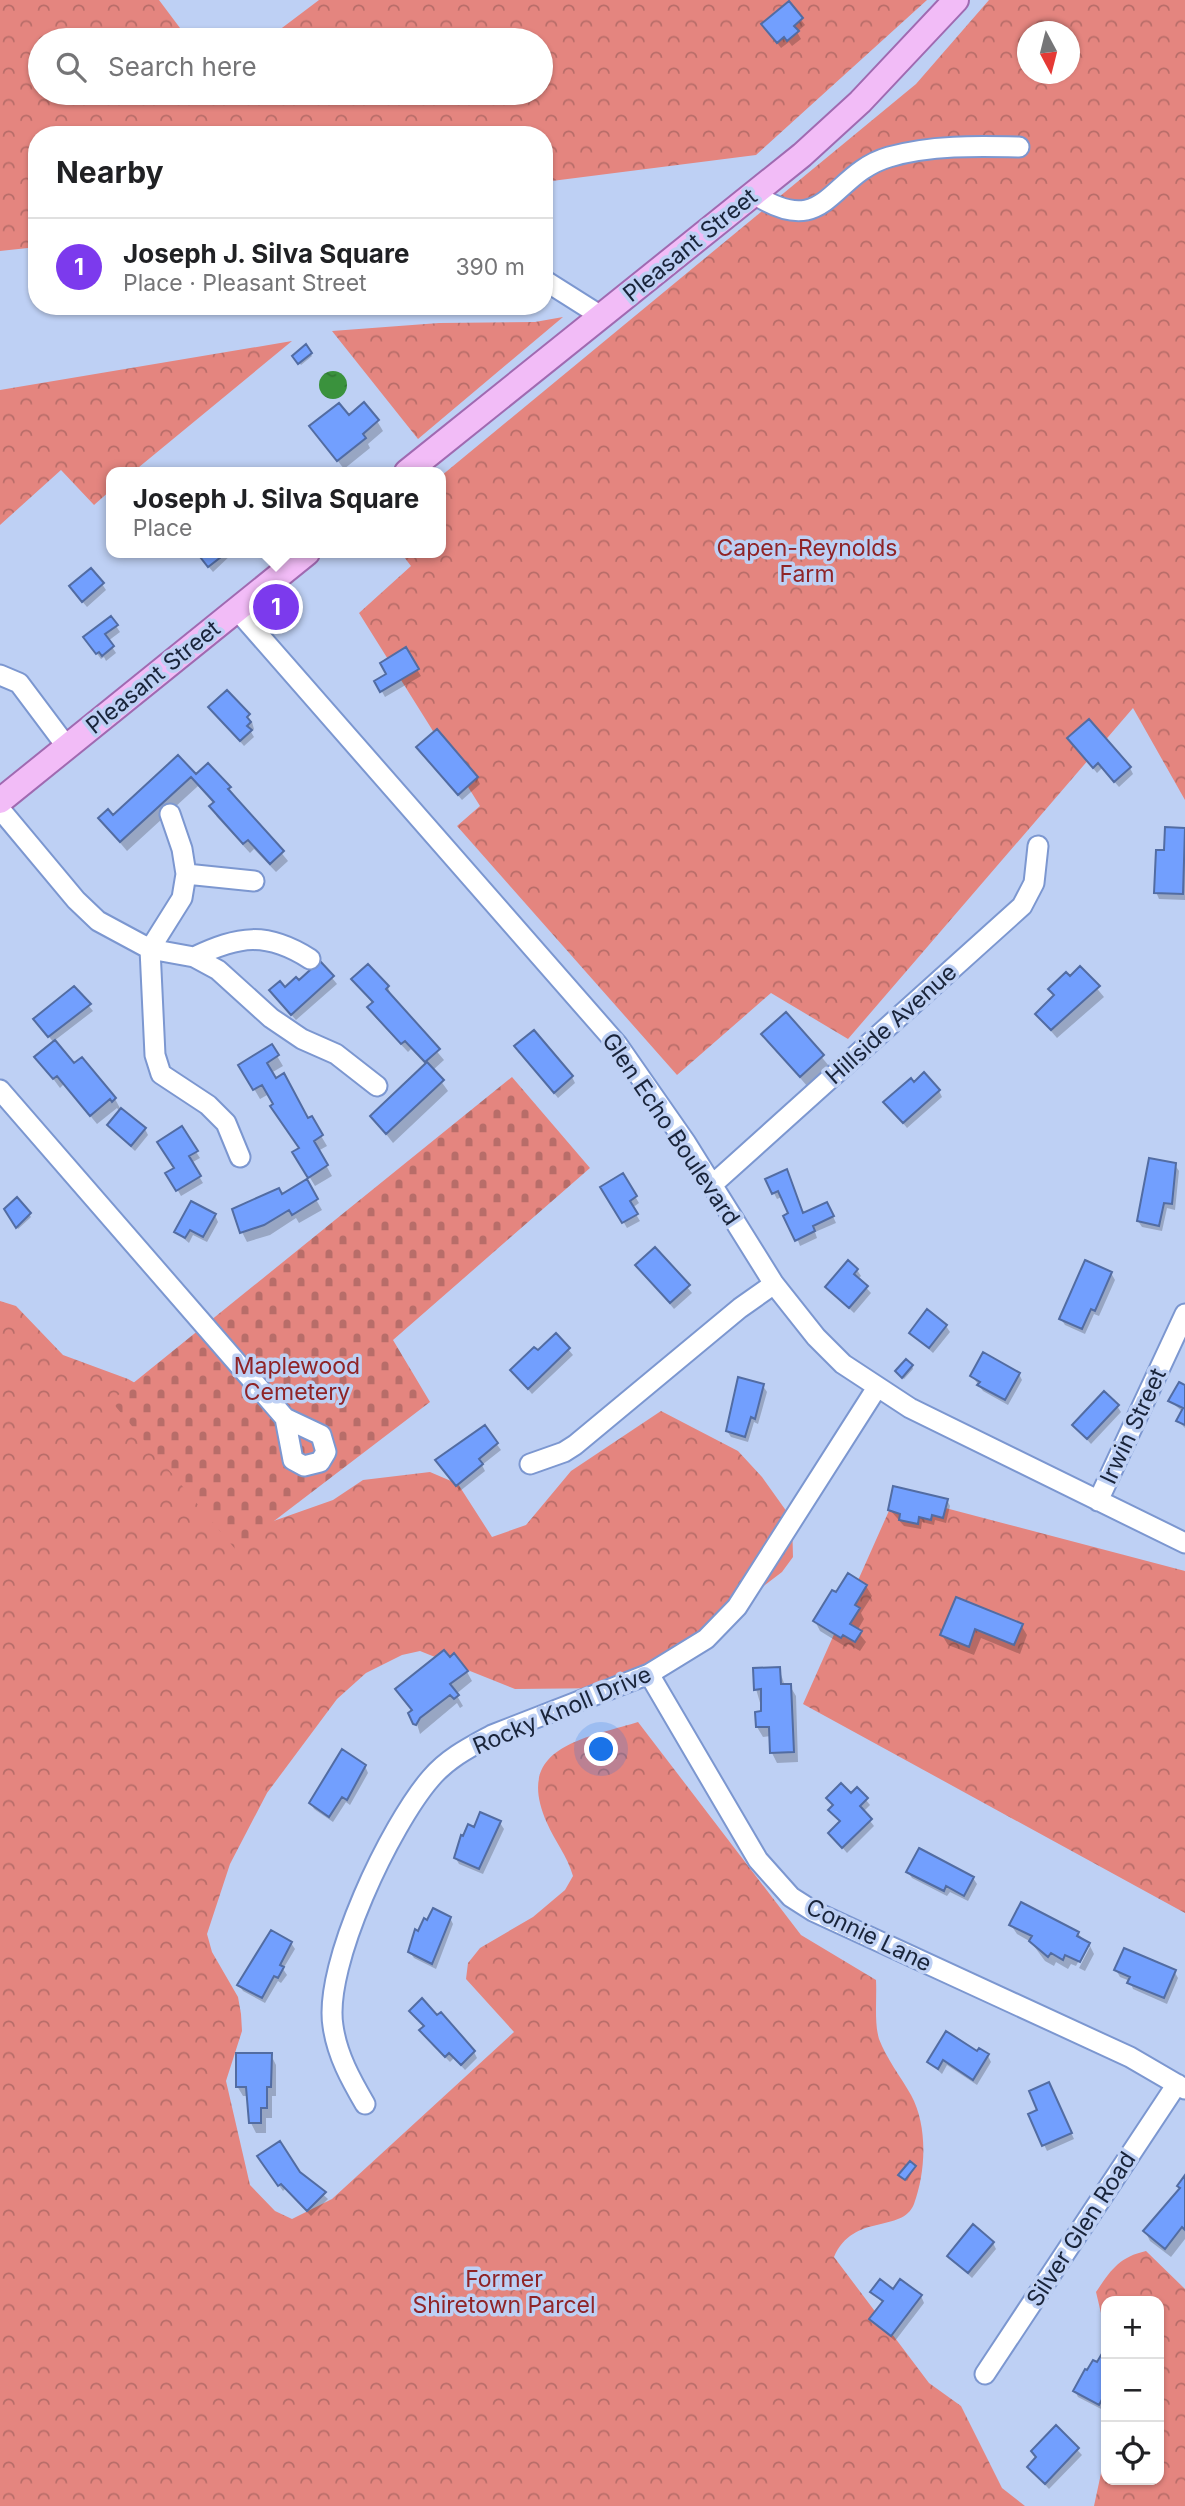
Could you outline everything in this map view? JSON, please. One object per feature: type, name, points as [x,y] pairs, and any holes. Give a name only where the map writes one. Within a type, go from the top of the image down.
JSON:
[{"type":"main road","name":"Pleasant Street","points":[[413,467],[754,194],[860,102],[956,0]]},
{"type":"main road","name":"Pleasant Street","points":[[0,801],[301,558]]},
{"type":"street","points":[[754,194],[782,211],[798,211],[820,206],[839,192],[855,174],[892,156],[956,147],[1019,147]]},
{"type":"street","points":[[553,286],[601,316]]},
{"type":"street","name":"Glen Echo Boulevard","points":[[237,610],[598,1021],[659,1101],[774,1284],[816,1337],[843,1364],[876,1389],[1185,1543]]},
{"type":"street","points":[[0,660],[67,747]]},
{"type":"street","points":[[0,675],[19,683]]},
{"type":"street","points":[[0,809],[86,911],[150,949],[194,957],[218,970],[271,1018],[302,1039],[336,1054],[377,1086]]},
{"type":"street","points":[[170,814],[182,849],[186,874],[182,898],[150,949],[155,1055],[161,1074],[208,1105],[226,1123],[240,1157]]},
{"type":"street","name":"Hillside Avenue","points":[[712,1185],[1022,906],[1034,883],[1038,846]]},
{"type":"street","points":[[186,874],[254,881]]},
{"type":"street","points":[[194,957],[239,939],[255,939],[291,947],[310,959]]},
{"type":"street","points":[[0,1090],[285,1418]]},
{"type":"street","points":[[530,1464],[564,1452],[575,1445],[740,1308],[774,1284]]},
{"type":"street","name":"Irwin Street","points":[[1098,1501],[1185,1314]]},
{"type":"street","name":"Rocky Knoll Drive","points":[[365,2105],[338,2050],[332,2025],[334,1988],[356,1913],[415,1799],[450,1759],[492,1735],[649,1674],[706,1639],[737,1607],[876,1389]]},
{"type":"street","name":"Connie Lane","points":[[649,1674],[758,1860],[791,1897],[813,1911],[1130,2057],[1181,2086]]},
{"type":"street","name":"Silver Glen Road","points":[[985,2374],[1181,2086]]},
{"type":"green space","points":[[0,0],[159,0],[180,28],[28,28],[28,105],[553,105],[553,28],[282,28],[319,0],[927,0],[756,155],[553,181],[553,126],[28,126],[28,248],[0,251]]},
{"type":"green space","name":"Capen-Reynolds Farm","points":[[989,0],[1185,0],[1185,800],[1133,708],[848,1039],[771,993],[677,1075],[457,826],[480,806],[359,613],[411,566],[405,558],[446,558],[446,472],[916,84]]},
{"type":"green space","points":[[563,317],[418,439],[332,331],[439,323],[535,322]]},
{"type":"green space","points":[[292,341],[139,467],[106,467],[106,494],[94,505],[61,470],[0,525],[0,390]]},
{"type":"green space","name":"Maplewood Cemetery","points":[[512,1077],[590,1168],[393,1340],[430,1402],[236,1550],[111,1401]]},
{"type":"green space","name":"Former Shiretown Parcel","points":[[0,1301],[16,1306],[63,1355],[128,1379],[160,1397],[265,1524],[333,1500],[363,1480],[430,1472],[458,1484],[492,1537],[526,1525],[571,1471],[661,1411],[738,1451],[762,1477],[792,1519],[793,1557],[782,1572],[667,1659],[613,1688],[515,1689],[420,1651],[402,1655],[366,1673],[337,1699],[267,1793],[230,1864],[207,1934],[212,1952],[238,1997],[241,2014],[242,2031],[226,2081],[250,2185],[275,2211],[292,2219],[332,2199],[514,2032],[466,1979],[468,1963],[480,1948],[533,1917],[565,1890],[573,1876],[547,1823],[539,1798],[539,1778],[546,1762],[559,1750],[576,1741],[638,1722],[801,1935],[876,1980],[879,2039],[911,2095],[920,2120],[923,2134],[921,2177],[914,2204],[908,2213],[899,2219],[853,2234],[834,2257],[929,2383],[961,2406],[1002,2488],[1025,2506],[0,2506]]},
{"type":"green space","points":[[896,1495],[1185,1571],[1185,1913],[803,1704]]},
{"type":"green space","points":[[1146,2251],[1185,2289],[1185,2506],[1094,2506],[1101,2473],[1101,2485],[1164,2485],[1164,2296],[1101,2296],[1101,2313],[1096,2292],[1116,2266]]},
{"type":"water","points":[[333,371],[343,375],[347,385],[343,395],[333,399],[323,395],[319,385],[323,375]]},
{"type":"building","points":[[789,1],[803,18],[794,26],[799,31],[787,41],[784,37],[777,43],[761,24]]},
{"type":"building","points":[[306,344],[312,353],[298,364],[292,356]]},
{"type":"building","points":[[364,402],[379,420],[363,434],[366,438],[337,461],[309,426],[339,403],[349,415]]},
{"type":"building","points":[[201,558],[220,558],[208,567]]},
{"type":"building","points":[[91,568],[104,583],[82,602],[69,586]]},
{"type":"building","points":[[111,616],[118,625],[105,634],[114,646],[102,656],[99,652],[96,654],[83,637]]},
{"type":"building","points":[[406,647],[419,669],[380,692],[374,681],[386,674],[380,663]]},
{"type":"building","points":[[227,690],[250,714],[247,717],[251,722],[247,726],[252,730],[240,741],[208,707]]},
{"type":"building","points":[[1089,719],[1131,767],[1114,782],[1098,763],[1093,768],[1067,738]]},
{"type":"building","points":[[437,729],[478,777],[458,795],[416,747]]},
{"type":"building","points":[[178,755],[196,774],[208,763],[284,851],[270,864],[248,840],[243,844],[209,806],[214,802],[191,777],[120,842],[98,818],[108,809],[113,815]]},
{"type":"building","points":[[1165,827],[1185,828],[1183,894],[1154,893],[1156,850],[1164,850]]},
{"type":"building","points":[[320,961],[334,976],[291,1015],[269,990],[280,981],[285,987],[296,977],[299,980]]},
{"type":"building","points":[[368,964],[389,986],[386,989],[440,1049],[425,1062],[405,1041],[401,1044],[367,1007],[373,1002],[351,979]]},
{"type":"building","points":[[1080,966],[1100,986],[1051,1030],[1035,1014],[1054,995],[1048,989],[1066,972],[1070,976]]},
{"type":"building","points":[[74,986],[91,1004],[48,1037],[33,1019]]},
{"type":"building","points":[[786,1012],[824,1055],[800,1077],[761,1034]]},
{"type":"building","points":[[534,1030],[573,1076],[554,1093],[514,1046]]},
{"type":"building","points":[[55,1040],[74,1063],[82,1057],[116,1098],[112,1102],[110,1099],[90,1116],[57,1076],[53,1079],[34,1057]]},
{"type":"building","points":[[272,1044],[279,1055],[267,1063],[276,1078],[284,1073],[308,1118],[312,1116],[323,1135],[314,1141],[328,1165],[308,1178],[292,1152],[299,1148],[270,1106],[273,1104],[262,1085],[253,1090],[238,1065]]},
{"type":"building","points":[[427,1062],[444,1080],[386,1134],[370,1116]]},
{"type":"building","points":[[924,1072],[940,1090],[903,1123],[883,1102],[911,1078],[914,1082]]},
{"type":"building","points":[[121,1108],[146,1128],[131,1146],[107,1125]]},
{"type":"building","points":[[182,1126],[198,1151],[189,1156],[201,1176],[176,1191],[165,1173],[174,1168],[157,1142]]},
{"type":"building","points":[[1149,1158],[1176,1163],[1172,1204],[1164,1203],[1159,1226],[1137,1221]]},
{"type":"building","points":[[787,1169],[803,1213],[827,1202],[834,1216],[813,1226],[815,1231],[795,1241],[783,1216],[788,1213],[778,1191],[772,1194],[765,1179]]},
{"type":"building","points":[[623,1173],[637,1196],[630,1201],[638,1214],[622,1223],[600,1187]]},
{"type":"building","points":[[307,1179],[318,1199],[292,1215],[289,1210],[264,1225],[240,1233],[232,1209],[279,1188],[282,1194]]},
{"type":"building","points":[[17,1197],[31,1213],[16,1228],[4,1209]]},
{"type":"building","points":[[191,1201],[216,1214],[203,1237],[190,1230],[185,1238],[174,1232]]},
{"type":"building","points":[[655,1247],[690,1285],[670,1303],[635,1265]]},
{"type":"building","points":[[848,1260],[858,1269],[854,1274],[868,1286],[849,1308],[825,1287]]},
{"type":"building","points":[[1085,1260],[1112,1272],[1095,1311],[1091,1309],[1082,1329],[1059,1319]]},
{"type":"building","points":[[927,1309],[947,1325],[929,1348],[909,1333]]},
{"type":"building","points":[[556,1333],[570,1348],[528,1389],[510,1370],[534,1347],[538,1350]]},
{"type":"building","points":[[983,1352],[1020,1373],[1005,1400],[977,1385],[980,1382],[970,1376]]},
{"type":"building","points":[[906,1359],[913,1365],[902,1378],[895,1371]]},
{"type":"building","points":[[738,1377],[764,1384],[755,1419],[751,1417],[745,1437],[726,1431]]},
{"type":"building","points":[[1179,1382],[1185,1385],[1185,1425],[1176,1421],[1183,1408],[1168,1401]]},
{"type":"building","points":[[1104,1391],[1119,1405],[1087,1439],[1072,1425]]},
{"type":"building","points":[[485,1425],[498,1443],[479,1459],[483,1464],[456,1486],[435,1460]]},
{"type":"building","points":[[893,1486],[948,1499],[943,1518],[932,1515],[931,1520],[919,1517],[918,1524],[899,1520],[900,1514],[888,1510]]},
{"type":"building","points":[[848,1573],[867,1585],[855,1605],[860,1608],[850,1624],[862,1631],[855,1642],[843,1635],[841,1638],[813,1621],[832,1590],[836,1592]]},
{"type":"building","points":[[956,1597],[1023,1624],[1014,1645],[975,1629],[969,1647],[940,1635]]},
{"type":"building","points":[[444,1650],[450,1657],[454,1653],[468,1671],[450,1684],[459,1695],[454,1699],[450,1695],[420,1718],[416,1725],[413,1724],[408,1713],[412,1710],[395,1689]]},
{"type":"building","points":[[780,1667],[781,1684],[791,1684],[794,1752],[770,1753],[769,1727],[756,1727],[755,1712],[761,1711],[761,1689],[754,1690],[753,1668]]},
{"type":"building","points":[[342,1749],[366,1765],[347,1800],[342,1797],[329,1817],[309,1803]]},
{"type":"building","points":[[841,1783],[851,1793],[857,1787],[868,1798],[860,1806],[872,1819],[842,1848],[828,1833],[840,1821],[828,1810],[833,1805],[826,1798]]},
{"type":"building","points":[[480,1812],[501,1821],[479,1869],[454,1858],[461,1835],[463,1836],[468,1824],[474,1827]]},
{"type":"building","points":[[919,1848],[974,1877],[964,1896],[946,1886],[944,1891],[906,1872]]},
{"type":"building","points":[[1021,1902],[1079,1932],[1077,1936],[1090,1943],[1080,1962],[1065,1955],[1063,1960],[1051,1953],[1048,1957],[1029,1941],[1032,1936],[1009,1925]]},
{"type":"building","points":[[433,1908],[451,1917],[432,1964],[408,1952],[415,1929],[418,1931]]},
{"type":"building","points":[[271,1930],[292,1942],[280,1965],[284,1967],[278,1978],[274,1976],[262,1998],[237,1985]]},
{"type":"building","points":[[1124,1948],[1176,1970],[1164,1998],[1127,1983],[1130,1977],[1114,1970]]},
{"type":"building","points":[[422,1998],[437,2015],[441,2012],[475,2051],[461,2065],[449,2053],[445,2057],[419,2030],[424,2026],[409,2011]]},
{"type":"building","points":[[946,2031],[977,2051],[979,2048],[989,2054],[973,2080],[943,2060],[938,2069],[927,2062]]},
{"type":"building","points":[[236,2053],[272,2053],[271,2087],[267,2087],[267,2108],[261,2108],[261,2123],[249,2123],[246,2087],[236,2087]]},
{"type":"building","points":[[1049,2082],[1072,2133],[1042,2146],[1028,2114],[1037,2110],[1029,2091]]},
{"type":"building","points":[[280,2141],[300,2172],[326,2192],[307,2211],[281,2184],[278,2186],[257,2156]]},
{"type":"building","points":[[910,2161],[916,2166],[905,2180],[898,2175]]},
{"type":"building","points":[[1185,2175],[1185,2230],[1182,2227],[1165,2249],[1143,2231],[1180,2188],[1177,2186]]},
{"type":"building","points":[[973,2224],[994,2242],[968,2273],[947,2256]]},
{"type":"building","points":[[880,2279],[893,2289],[900,2279],[922,2295],[891,2336],[869,2319],[883,2301],[870,2292]]},
{"type":"building","points":[[1101,2355],[1099,2405],[1073,2391],[1085,2369],[1087,2370],[1093,2360],[1097,2362]]},
{"type":"building","points":[[1056,2425],[1079,2448],[1045,2484],[1027,2467],[1036,2457],[1031,2451]]},
{"type":"place","name":"Joseph J. Silva Square","points":[[276,607]]}]
